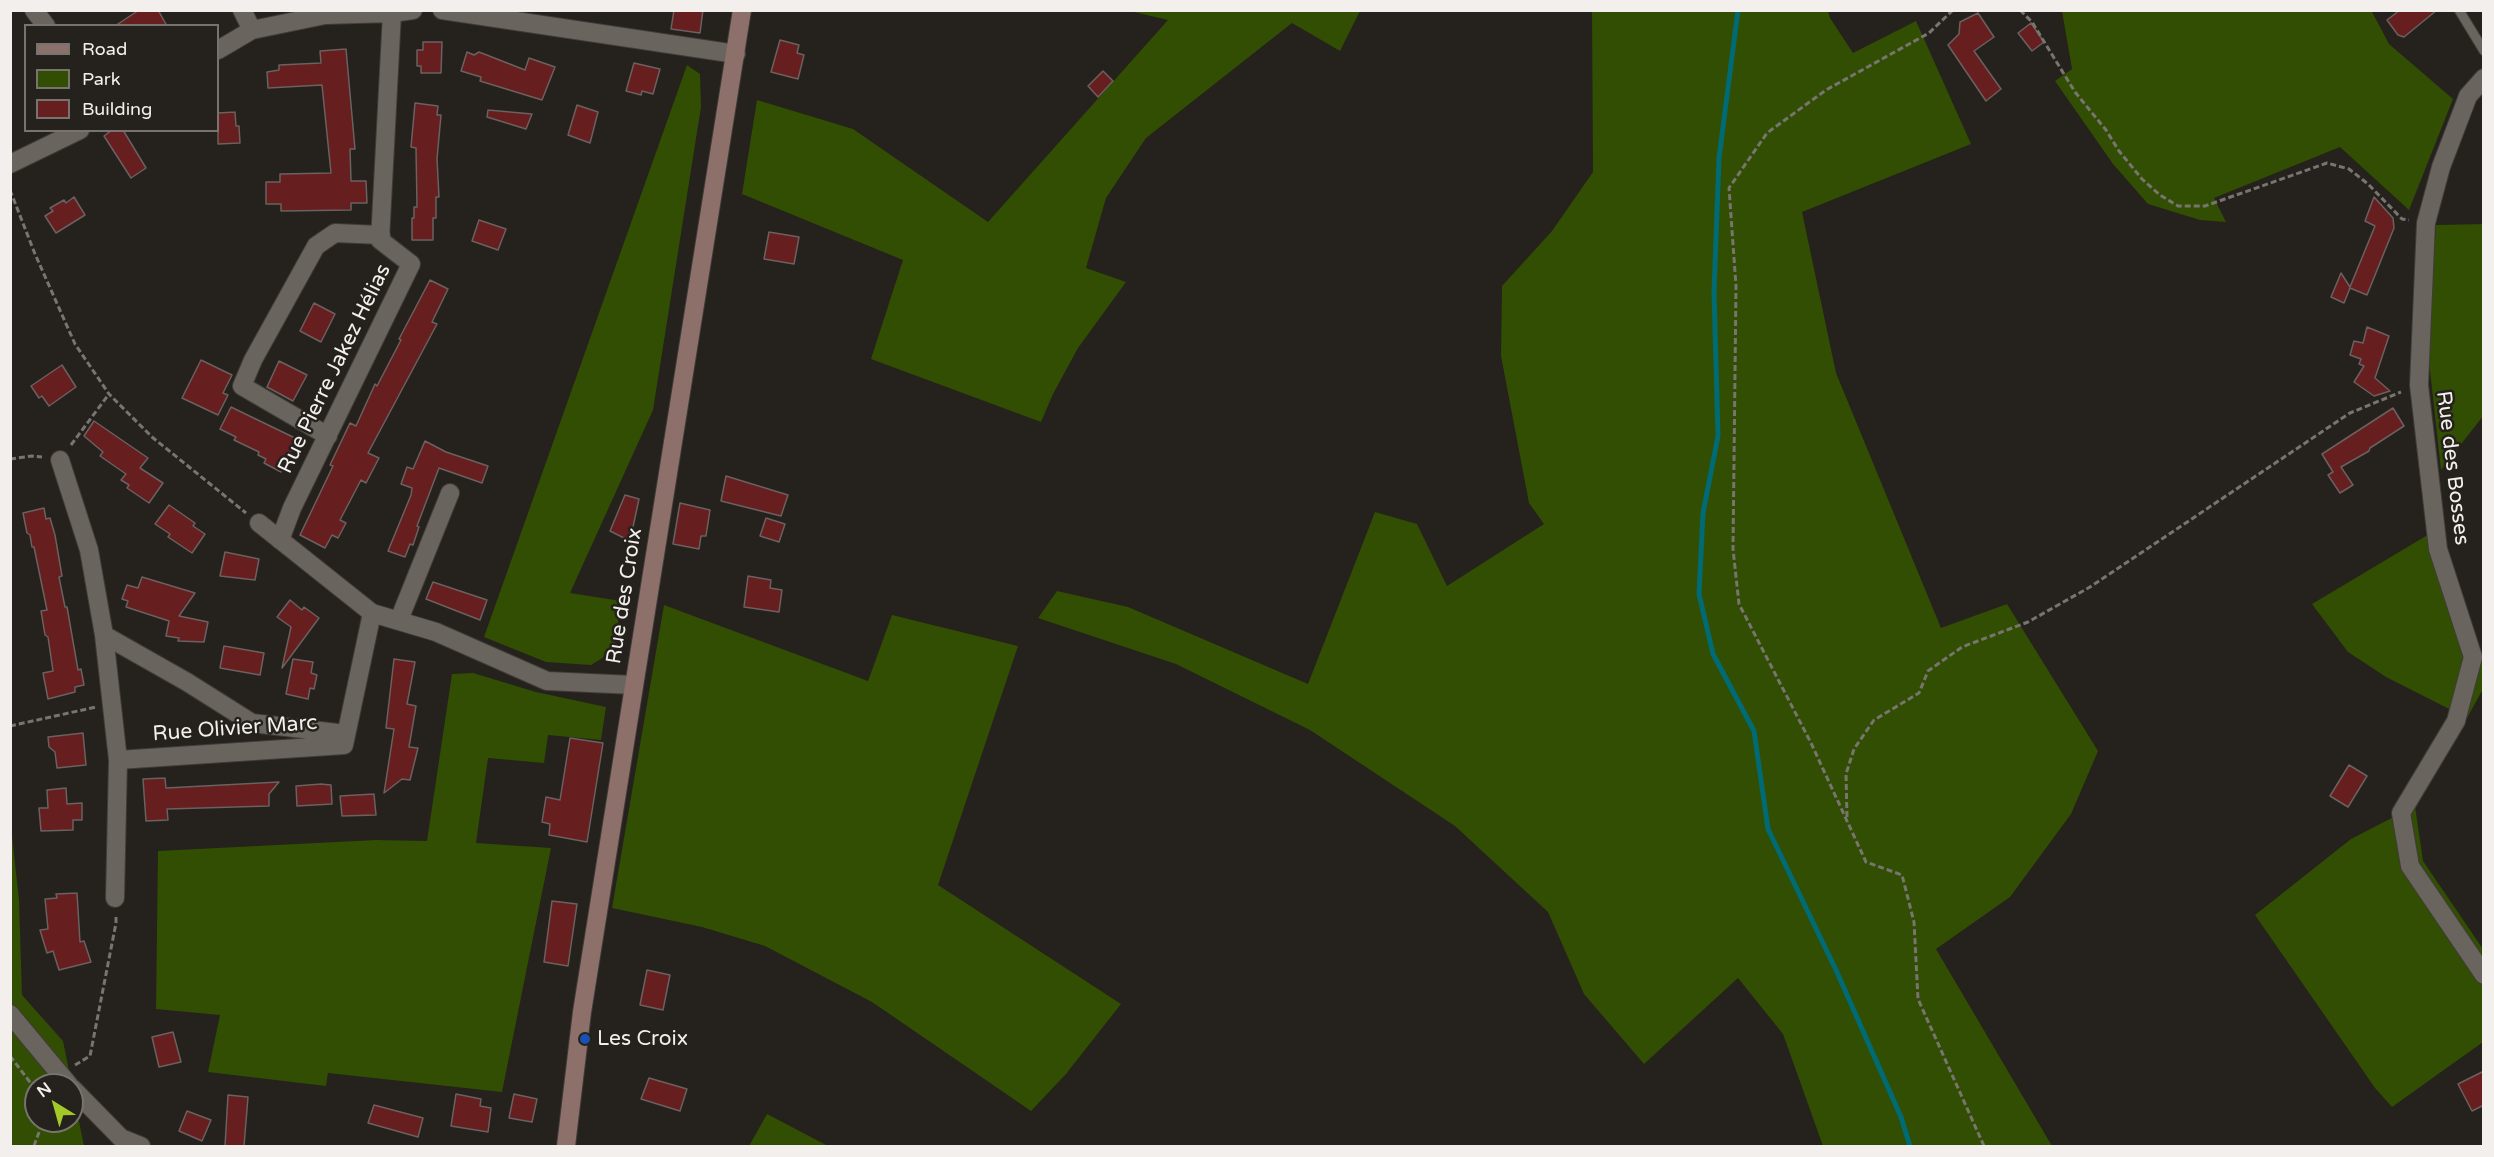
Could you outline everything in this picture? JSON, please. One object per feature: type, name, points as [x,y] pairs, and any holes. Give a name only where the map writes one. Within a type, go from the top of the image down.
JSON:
[{"type":"main road","name":"Rue des Croix","points":[[566,1146],[582,1012],[742,10]]},
{"type":"street","points":[[34,10],[44,24]]},
{"type":"street","points":[[242,10],[252,30]]},
{"type":"street","points":[[219,50],[252,30],[324,15],[413,10]]},
{"type":"street","points":[[442,10],[736,54]]},
{"type":"street","name":"Rue Pierre Jakez Hélias","points":[[280,540],[292,508],[411,264],[380,240],[382,12]]},
{"type":"street","name":"Rue des Bosses","points":[[2484,78],[2468,96],[2441,167],[2426,224],[2419,385],[2438,549],[2473,657],[2456,721],[2401,813],[2410,866],[2484,975]]},
{"type":"street","points":[[10,164],[76,132]]},
{"type":"street","points":[[328,436],[242,386],[253,360],[315,246],[335,233],[381,235]]},
{"type":"street","points":[[60,460],[89,550],[104,634],[118,760],[115,898]]},
{"type":"street","points":[[399,620],[450,493]]},
{"type":"street","points":[[259,523],[372,613],[436,632],[547,681],[634,685]]},
{"type":"street","name":"Rue Olivier Marc","points":[[345,739],[372,613]]},
{"type":"street","name":"Rue Olivier Marc","points":[[104,634],[252,723],[345,739]]},
{"type":"street","points":[[251,751],[252,723]]},
{"type":"street","name":"Rue Olivier Marc","points":[[118,760],[251,751],[345,739]]},
{"type":"street","points":[[10,1014],[59,1073]]},
{"type":"street","points":[[84,1100],[121,1138],[141,1146]]},
{"type":"lane","points":[[2459,10],[2484,51]]},
{"type":"path","points":[[1953,10],[1929,33],[1826,90],[1767,133],[1729,188],[1736,286],[1733,549],[1739,604],[1811,743],[1866,862],[1902,875],[1914,922],[1918,999],[1984,1146]]},
{"type":"path","points":[[2020,10],[2032,22],[2075,92],[2142,180],[2178,206],[2205,206],[2328,163],[2349,169],[2368,183],[2402,219],[2426,224]]},
{"type":"path","points":[[10,190],[35,254],[75,344],[109,394],[152,437],[259,523]]},
{"type":"path","points":[[1847,820],[1846,774],[1854,749],[1874,720],[1918,693],[1928,671],[1962,648],[2028,622],[2090,587],[2350,413],[2419,385]]},
{"type":"path","points":[[10,459],[32,456],[60,460],[109,394]]},
{"type":"path","points":[[10,726],[112,704]]},
{"type":"path","points":[[75,1073],[90,1056],[116,923],[115,898]]},
{"type":"path","points":[[10,1056],[24,1074]]},
{"type":"green space","points":[[2371,10],[2389,44],[2453,99],[2409,210],[2340,147],[2214,198],[2226,222],[2200,220],[2148,204],[2113,164],[2055,81],[2072,69],[2062,11]]},
{"type":"green space","points":[[1130,11],[1360,11],[1340,51],[1292,23],[1146,138],[1106,198],[1086,268],[1126,282],[1078,348],[1041,422],[871,359],[903,260],[742,194],[757,100],[853,129],[988,222],[1168,20]]},
{"type":"green space","points":[[1592,11],[1828,11],[1830,18],[1853,53],[1916,21],[1971,144],[1802,212],[1836,373],[1941,628],[2007,604],[2098,751],[2071,814],[2010,897],[1936,949],[2052,1146],[1823,1146],[1783,1034],[1738,978],[1644,1064],[1584,994],[1548,912],[1455,826],[1310,730],[1176,664],[1038,618],[1057,591],[1128,607],[1308,684],[1375,512],[1417,524],[1447,586],[1544,524],[1529,503],[1501,356],[1502,286],[1552,231],[1593,172]]},
{"type":"green space","points":[[687,65],[700,74],[701,107],[653,410],[570,593],[621,601],[614,651],[591,665],[546,662],[484,637]]},
{"type":"green space","points":[[2484,224],[2483,416],[2441,470],[2428,352],[2436,225]]},
{"type":"green space","points":[[2441,527],[2483,658],[2483,689],[2467,718],[2386,677],[2348,652],[2312,604]]},
{"type":"green space","points":[[664,605],[868,681],[892,615],[1018,646],[938,885],[1121,1004],[1066,1074],[1031,1111],[872,1002],[765,946],[702,927],[612,908]]},
{"type":"green space","points":[[473,673],[536,692],[606,707],[601,740],[548,735],[544,763],[488,758],[476,843],[551,848],[502,1092],[328,1073],[326,1086],[208,1072],[220,1015],[156,1009],[158,851],[376,840],[427,841],[452,674]]},
{"type":"green space","points":[[2415,806],[2423,861],[2483,949],[2483,1042],[2392,1107],[2375,1088],[2255,915],[2351,839]]},
{"type":"green space","points":[[10,817],[19,900],[22,995],[63,1041],[70,1073],[24,1073],[24,1133],[81,1133],[84,1146],[11,1146]]},
{"type":"green space","points":[[767,1114],[828,1146],[749,1146]]},
{"type":"building","points":[[139,10],[158,10],[166,24],[118,24]]},
{"type":"building","points":[[674,10],[703,10],[700,33],[671,29]]},
{"type":"building","points":[[2400,10],[2437,10],[2404,37],[2398,35],[2387,20]]},
{"type":"building","points":[[1978,13],[1994,37],[1974,51],[2001,89],[1986,101],[1948,45],[1959,34],[1960,22]]},
{"type":"building","points":[[2031,23],[2044,42],[2032,51],[2018,33]]},
{"type":"building","points":[[780,40],[799,45],[797,53],[804,55],[798,79],[771,72]]},
{"type":"building","points":[[423,42],[442,42],[441,73],[421,73],[421,66],[417,66],[417,50],[423,50]]},
{"type":"building","points":[[346,49],[355,149],[350,149],[351,181],[366,181],[367,203],[351,203],[351,210],[281,211],[281,204],[266,204],[266,182],[280,182],[280,174],[331,173],[322,85],[268,88],[267,72],[279,70],[279,65],[321,63],[320,51]]},
{"type":"building","points":[[467,52],[474,55],[479,52],[525,70],[529,58],[555,67],[542,100],[480,81],[481,77],[461,71]]},
{"type":"building","points":[[634,63],[660,69],[653,94],[642,91],[641,95],[626,91]]},
{"type":"building","points":[[1103,71],[1113,81],[1098,97],[1088,86]]},
{"type":"building","points":[[415,103],[438,106],[437,115],[441,115],[437,159],[439,197],[436,197],[436,218],[433,218],[433,240],[412,240],[412,218],[414,218],[414,207],[417,207],[416,148],[411,147]]},
{"type":"building","points":[[577,105],[598,112],[590,143],[568,135]]},
{"type":"building","points":[[488,110],[532,114],[526,129],[487,117]]},
{"type":"building","points":[[235,112],[240,143],[218,144],[219,113]]},
{"type":"building","points":[[109,132],[124,132],[146,168],[131,178],[104,136]]},
{"type":"building","points":[[74,197],[85,215],[56,233],[45,216],[53,211],[50,208],[64,200],[66,203]]},
{"type":"building","points":[[2374,197],[2393,218],[2394,228],[2367,295],[2350,288],[2344,303],[2331,297],[2341,273],[2350,287],[2375,226],[2365,221]]},
{"type":"building","points":[[479,220],[506,229],[498,250],[472,241]]},
{"type":"building","points":[[769,232],[799,237],[794,264],[764,259]]},
{"type":"building","points":[[430,280],[448,289],[432,322],[437,324],[368,453],[379,458],[366,483],[361,480],[340,520],[346,523],[338,538],[332,535],[325,548],[300,535],[333,466],[330,465],[350,423],[356,426],[375,384],[377,386]]},
{"type":"building","points":[[314,303],[335,314],[321,342],[300,331]]},
{"type":"building","points":[[2367,327],[2389,336],[2375,378],[2390,391],[2374,396],[2354,382],[2364,366],[2359,364],[2361,359],[2350,355],[2354,341],[2363,343]]},
{"type":"building","points":[[201,360],[232,375],[223,393],[228,395],[218,415],[182,398]]},
{"type":"building","points":[[279,361],[307,375],[293,401],[267,387]]},
{"type":"building","points":[[62,365],[76,387],[49,406],[42,396],[39,398],[31,386]]},
{"type":"building","points":[[231,407],[297,439],[281,472],[264,463],[266,459],[258,455],[259,452],[234,440],[236,437],[220,429]]},
{"type":"building","points":[[2393,408],[2404,426],[2370,448],[2369,451],[2341,467],[2353,485],[2340,493],[2328,475],[2333,472],[2322,454]]},
{"type":"building","points":[[94,421],[148,458],[140,468],[163,483],[149,503],[127,488],[129,485],[121,480],[126,474],[100,456],[103,452],[84,436]]},
{"type":"building","points":[[425,441],[446,452],[488,466],[482,483],[439,468],[417,526],[419,527],[413,545],[410,544],[405,557],[388,551],[411,495],[412,488],[401,484],[407,467],[413,469]]},
{"type":"building","points":[[726,476],[788,495],[781,516],[721,501]]},
{"type":"building","points":[[625,495],[639,499],[630,541],[610,531]]},
{"type":"building","points":[[680,503],[710,510],[706,536],[701,536],[699,549],[673,544]]},
{"type":"building","points":[[169,505],[195,523],[193,526],[205,534],[192,553],[168,537],[170,534],[155,524]]},
{"type":"building","points":[[44,508],[46,519],[50,518],[55,535],[62,576],[59,577],[65,607],[67,607],[78,670],[81,669],[84,685],[75,687],[75,692],[48,699],[43,673],[53,671],[41,611],[47,610],[34,547],[27,533],[23,513]]},
{"type":"building","points":[[766,518],[785,524],[779,542],[760,536]]},
{"type":"building","points":[[225,552],[259,559],[255,580],[220,576]]},
{"type":"building","points":[[748,576],[771,580],[770,588],[782,590],[779,612],[744,607]]},
{"type":"building","points":[[142,577],[195,593],[179,616],[208,622],[204,642],[178,641],[179,638],[166,636],[169,621],[126,607],[128,601],[122,599],[127,585],[138,588]]},
{"type":"building","points":[[433,582],[487,600],[480,620],[426,599]]},
{"type":"building","points":[[290,600],[302,610],[304,607],[319,618],[282,668],[291,627],[277,617]]},
{"type":"building","points":[[224,646],[264,653],[260,675],[220,668]]},
{"type":"building","points":[[293,659],[313,662],[311,673],[317,675],[314,689],[310,688],[308,699],[286,694]]},
{"type":"building","points":[[394,659],[415,662],[407,704],[416,706],[409,747],[418,748],[410,780],[402,779],[384,793],[394,729],[386,728]]},
{"type":"building","points":[[83,733],[86,765],[57,768],[55,752],[49,747],[48,737]]},
{"type":"building","points":[[570,738],[603,743],[587,842],[549,835],[550,824],[542,822],[546,797],[560,800]]},
{"type":"building","points":[[2349,765],[2367,776],[2348,807],[2330,796]]},
{"type":"building","points":[[165,778],[166,788],[279,782],[269,794],[269,806],[167,809],[168,820],[146,821],[143,779]]},
{"type":"building","points":[[331,785],[332,804],[297,806],[296,786]]},
{"type":"building","points":[[66,788],[67,804],[82,803],[82,820],[73,820],[73,830],[41,831],[39,808],[48,808],[47,790]]},
{"type":"building","points":[[374,794],[376,815],[342,816],[340,796]]},
{"type":"building","points":[[77,893],[80,942],[84,941],[91,962],[59,970],[53,951],[47,953],[40,930],[48,929],[45,899],[57,898],[56,894]]},
{"type":"building","points":[[552,901],[577,904],[568,966],[544,962]]},
{"type":"building","points":[[647,970],[670,975],[663,1010],[640,1005]]},
{"type":"building","points":[[173,1032],[181,1062],[159,1067],[152,1037]]},
{"type":"building","points":[[2484,1071],[2484,1105],[2472,1111],[2458,1084]]},
{"type":"building","points":[[649,1078],[687,1089],[680,1111],[641,1099]]},
{"type":"building","points":[[456,1094],[481,1099],[480,1106],[491,1108],[488,1132],[451,1126]]},
{"type":"building","points":[[514,1094],[537,1099],[532,1122],[509,1118]]},
{"type":"building","points":[[228,1095],[248,1097],[244,1146],[225,1146]]},
{"type":"building","points":[[374,1105],[423,1118],[418,1137],[368,1123]]},
{"type":"building","points":[[187,1111],[211,1120],[202,1141],[179,1131]]},
{"type":"waterway","points":[[1738,10],[1719,158],[1714,292],[1718,436],[1703,513],[1699,594],[1713,654],[1754,731],[1768,829],[1836,970],[1901,1117],[1910,1146]]},
{"type":"place","name":"Les Croix","points":[[585,1039]]}]
